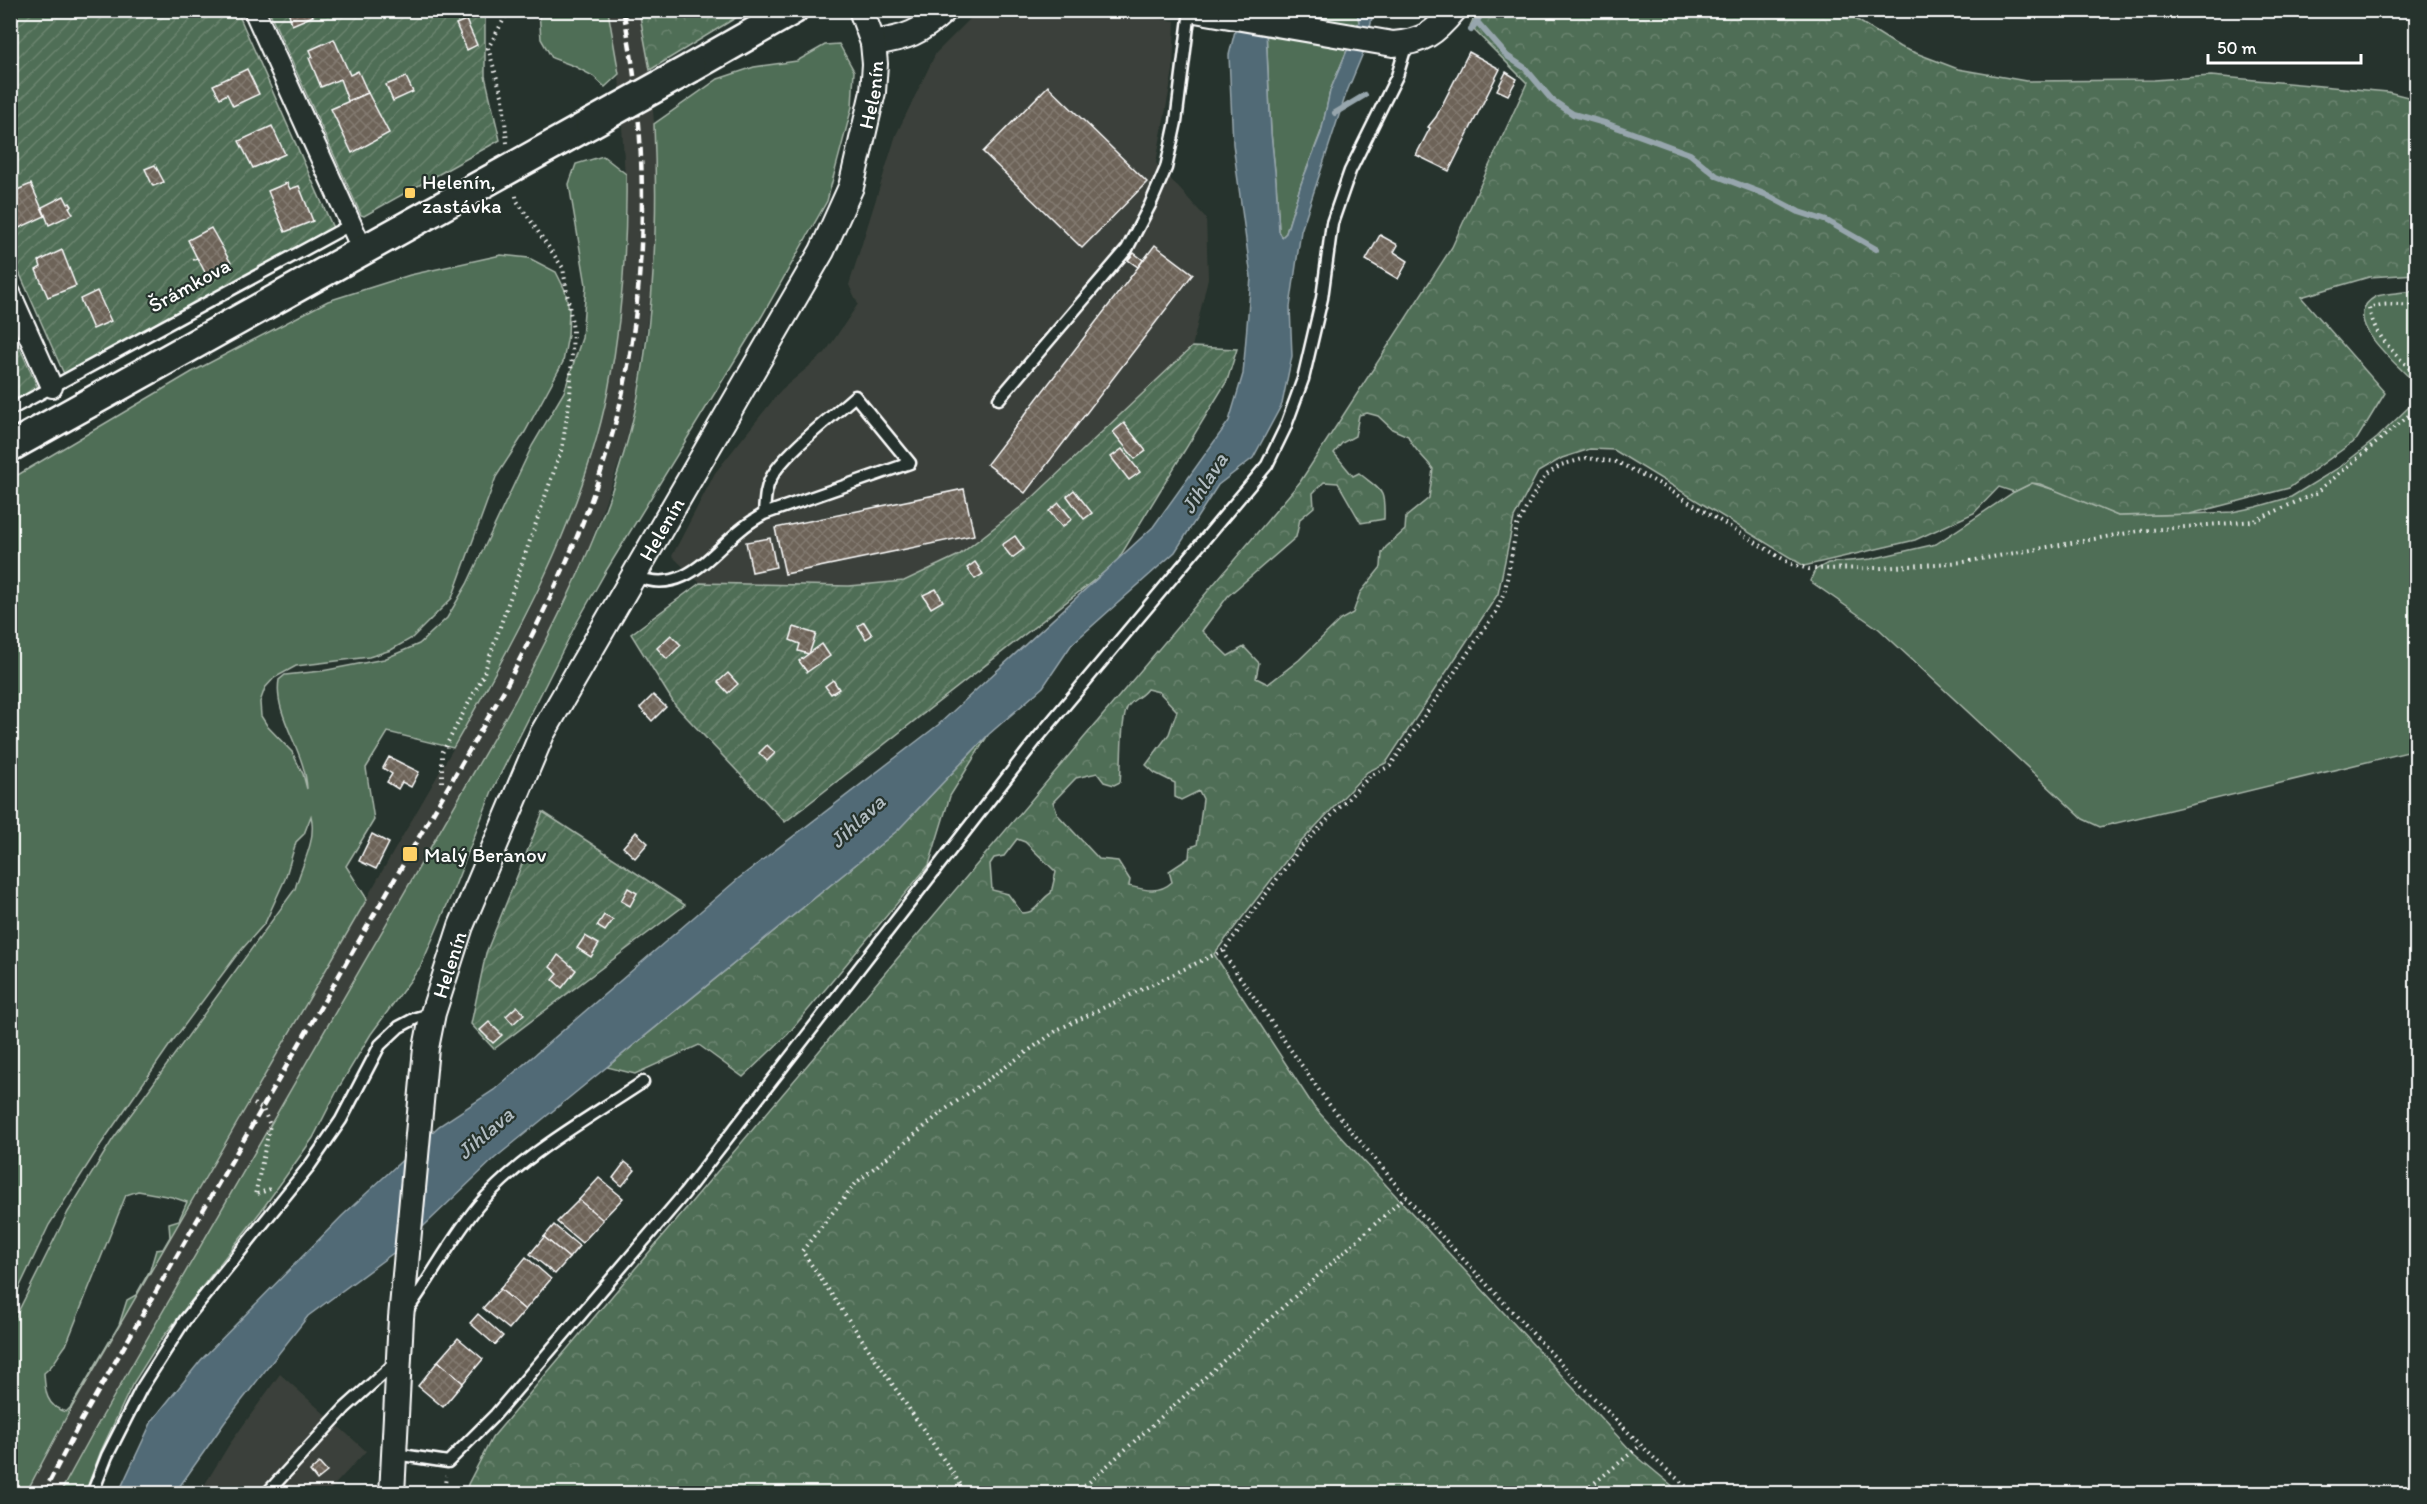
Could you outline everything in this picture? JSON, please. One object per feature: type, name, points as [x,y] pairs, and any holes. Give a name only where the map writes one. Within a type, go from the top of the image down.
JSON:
[{"type":"main road","points":[[10,447],[793,10]]},
{"type":"street","points":[[254,10],[363,251]]},
{"type":"street","name":"Helenín","points":[[392,1494],[401,1318],[420,1101],[426,1048],[433,1013],[461,926],[542,734],[636,576],[822,250],[851,187],[873,92],[875,64],[873,43],[861,10]]},
{"type":"street","points":[[873,43],[914,35],[945,10]]},
{"type":"street","points":[[1195,10],[1219,16],[1380,42],[1407,43],[1419,41],[1432,33],[1454,10]]},
{"type":"street","points":[[10,293],[52,387]]},
{"type":"lane","points":[[999,399],[1127,249],[1150,205],[1166,168],[1176,122],[1190,10]]},
{"type":"lane","points":[[395,1454],[448,1462],[495,1415],[684,1194],[1036,740],[1267,465],[1285,428],[1303,379],[1322,298],[1332,223],[1362,142],[1397,76],[1407,43]]},
{"type":"lane","name":"Šrámkova","points":[[10,410],[350,225]]},
{"type":"lane","points":[[636,576],[646,580],[676,580],[700,567],[744,528],[764,514],[910,463],[855,396],[788,456],[772,476],[765,493],[764,514]]},
{"type":"lane","points":[[92,1494],[107,1456],[141,1389],[185,1320],[310,1165],[340,1120],[380,1045],[399,1027],[416,1018],[433,1013]]},
{"type":"lane","points":[[401,1318],[478,1206],[498,1185],[536,1153],[643,1082]]},
{"type":"lane","points":[[266,1494],[345,1408],[399,1359]]},
{"type":"path","points":[[442,782],[442,753],[483,676],[562,447],[570,398],[573,330],[563,268],[517,201],[510,167],[503,99],[488,48],[509,10]]},
{"type":"path","points":[[2416,305],[2384,303],[2369,308],[2372,325],[2416,375]]},
{"type":"path","points":[[967,1494],[802,1251],[857,1182],[946,1109],[1059,1029],[1224,950],[1301,847],[1370,776],[1390,766],[1496,612],[1505,590],[1517,526],[1545,476],[1561,465],[1586,458],[1617,462],[1658,483],[1791,564],[1809,569],[1881,568],[1964,562],[2139,531],[2254,521],[2316,493],[2413,412],[2416,405]]},
{"type":"path","points":[[1224,950],[1225,956],[1329,1103],[1406,1196],[1573,1376],[1641,1445],[1695,1494]]},
{"type":"path","points":[[254,1104],[263,1109],[270,1125],[255,1195],[275,1187]]},
{"type":"path","points":[[1076,1494],[1406,1196]]},
{"type":"path","points":[[1581,1494],[1641,1445]]},
{"type":"shaded area","points":[[608,11],[639,11],[643,30],[650,70],[654,124],[656,257],[637,397],[625,446],[584,562],[558,620],[516,699],[60,1493],[26,1494],[68,1414],[490,685],[531,607],[596,438],[608,391],[614,351],[625,255],[627,212],[619,74]]},
{"type":"shaded area","points":[[978,11],[1113,11],[1175,21],[1173,70],[1156,163],[1206,218],[1208,278],[1192,347],[1031,499],[959,555],[904,581],[849,586],[700,583],[672,556],[715,473],[781,390],[825,353],[858,304],[849,285],[896,135],[936,53]]},
{"type":"shaded area","points":[[280,1374],[366,1451],[327,1493],[199,1494],[229,1445]]},
{"type":"green space","points":[[10,11],[237,11],[333,228],[64,374],[11,254]]},
{"type":"green space","points":[[269,11],[485,11],[485,76],[500,140],[364,216],[361,215]]},
{"type":"green space","points":[[539,11],[608,11],[619,74],[605,87],[593,76],[552,58],[541,39]]},
{"type":"green space","points":[[639,11],[682,11],[697,16],[712,11],[747,11],[650,70]]},
{"type":"green space","points":[[1265,11],[1357,11],[1359,22],[1330,91],[1322,129],[1301,184],[1286,233],[1282,237],[1279,231],[1271,133]]},
{"type":"green space","points":[[1477,11],[1847,11],[1849,15],[1900,47],[1958,69],[2026,81],[2154,80],[2211,76],[2388,92],[2416,99],[2416,274],[2369,277],[2301,297],[2385,393],[2357,439],[2289,488],[2190,514],[2118,516],[2040,484],[2032,483],[2014,492],[1999,487],[1974,513],[1915,540],[1804,566],[1614,450],[1590,449],[1562,458],[1538,472],[1514,518],[1498,594],[1386,763],[1367,772],[1298,845],[1214,954],[1314,1107],[1634,1454],[1681,1493],[466,1493],[468,1484],[492,1438],[1300,482],[1452,247],[1527,83],[1470,26]],"holes":[[[1367,413],[1378,416],[1392,429],[1408,436],[1433,469],[1429,498],[1406,517],[1405,530],[1382,553],[1381,567],[1360,593],[1353,613],[1340,620],[1299,660],[1268,684],[1256,678],[1259,663],[1244,647],[1228,656],[1202,631],[1228,596],[1296,537],[1300,519],[1314,507],[1313,493],[1324,482],[1338,483],[1361,523],[1384,519],[1383,496],[1377,488],[1359,473],[1353,476],[1334,453],[1342,443],[1355,436],[1359,415]],[[1147,689],[1159,692],[1177,711],[1169,734],[1146,765],[1155,773],[1175,783],[1175,797],[1181,800],[1199,791],[1203,799],[1197,845],[1190,847],[1189,858],[1169,871],[1172,882],[1157,890],[1129,886],[1130,880],[1118,861],[1099,859],[1058,815],[1053,802],[1076,778],[1097,773],[1104,782],[1114,785],[1120,782],[1126,710]],[[1017,839],[1025,842],[1056,872],[1051,893],[1032,911],[1022,913],[1008,894],[992,890],[990,864],[994,858],[1004,856]]]},
{"type":"green space","points":[[839,44],[854,71],[852,107],[827,201],[762,316],[576,624],[492,791],[421,966],[371,1034],[339,1087],[313,1138],[261,1211],[160,1341],[132,1385],[101,1451],[85,1493],[60,1493],[516,699],[588,552],[629,436],[644,362],[654,260],[656,193],[654,124],[718,79],[754,67],[797,61],[825,45]]},
{"type":"green space","points":[[603,156],[626,174],[623,282],[613,364],[596,438],[582,485],[545,576],[501,663],[453,748],[388,732],[366,768],[374,820],[346,866],[367,899],[68,1414],[26,1493],[11,1493],[11,1326],[68,1212],[113,1139],[295,889],[310,844],[312,825],[311,816],[304,834],[296,842],[285,879],[265,923],[236,956],[169,1046],[101,1144],[49,1225],[11,1305],[11,479],[192,372],[328,301],[410,275],[501,255],[529,258],[556,272],[565,290],[569,309],[568,335],[563,362],[525,432],[496,477],[452,598],[412,638],[391,650],[369,657],[296,666],[274,678],[265,688],[260,702],[261,716],[268,727],[292,752],[303,774],[307,789],[301,761],[281,707],[278,693],[279,680],[285,675],[322,671],[384,659],[419,644],[447,618],[467,584],[532,446],[564,392],[582,338],[586,285],[569,184],[576,164]],"holes":[[[138,1191],[187,1202],[179,1220],[169,1223],[170,1237],[163,1249],[156,1250],[150,1270],[136,1295],[127,1300],[119,1325],[71,1407],[66,1412],[59,1410],[48,1397],[44,1373],[66,1345],[126,1195]]]},
{"type":"green space","points":[[2416,291],[2416,385],[2376,343],[2367,330],[2363,318],[2365,307],[2375,297]]},
{"type":"green space","points":[[10,326],[38,388],[11,403],[10,403]]},
{"type":"green space","points":[[1192,347],[1237,349],[1227,381],[1116,563],[785,822],[675,705],[631,634],[700,583],[849,586],[904,581],[959,555],[1031,499]]},
{"type":"green space","points":[[2416,397],[2416,750],[2100,827],[2083,819],[1879,629],[1810,581],[1815,570],[1828,563],[1871,559],[1936,544],[2014,492],[2032,483],[2068,494],[2118,516],[2232,512],[2291,497],[2340,467],[2377,438],[2413,403]]},
{"type":"green space","points":[[988,735],[950,796],[929,865],[788,1034],[743,1077],[699,1045],[635,1074],[607,1067],[898,830]]},
{"type":"green space","points":[[543,812],[685,905],[494,1049],[471,1024],[486,953]]},
{"type":"water","name":"Jihlava","points":[[1240,11],[1265,11],[1271,133],[1279,231],[1282,237],[1286,233],[1301,184],[1321,133],[1330,91],[1359,22],[1357,11],[1373,11],[1368,41],[1346,94],[1301,231],[1290,307],[1292,356],[1282,404],[1253,458],[1218,485],[1175,552],[1072,644],[1043,687],[988,735],[898,830],[495,1158],[404,1245],[308,1316],[225,1422],[175,1493],[118,1494],[152,1421],[201,1360],[342,1216],[439,1126],[494,1090],[739,878],[938,725],[1153,527],[1229,421],[1243,374],[1251,277],[1233,144],[1229,55]]},
{"type":"building","points":[[288,10],[319,10],[312,14],[313,16],[292,25]]},
{"type":"building","points":[[466,20],[477,45],[467,50],[456,24]]},
{"type":"building","points":[[334,39],[350,75],[358,71],[368,93],[348,101],[340,79],[321,87],[309,58],[313,57],[310,50]]},
{"type":"building","points":[[1469,52],[1500,69],[1449,171],[1416,155],[1430,128],[1428,127],[1436,117]]},
{"type":"building","points":[[247,69],[259,94],[233,106],[227,94],[220,98],[213,85]]},
{"type":"building","points":[[1506,72],[1517,79],[1508,95],[1497,90]]},
{"type":"building","points":[[406,77],[413,92],[393,101],[386,85]]},
{"type":"building","points":[[1048,86],[1147,182],[1082,248],[983,152]]},
{"type":"building","points":[[368,93],[389,133],[352,153],[331,109]]},
{"type":"building","points":[[272,126],[285,154],[253,168],[239,141]]},
{"type":"building","points":[[155,165],[164,182],[153,186],[145,169]]},
{"type":"building","points":[[287,183],[290,189],[299,186],[313,221],[285,232],[268,191]]},
{"type":"building","points":[[31,184],[45,216],[17,229],[10,215],[10,193]]},
{"type":"building","points":[[64,196],[68,204],[72,206],[69,207],[73,214],[49,225],[42,207]]},
{"type":"building","points":[[211,228],[231,263],[207,276],[198,259],[193,260],[197,258],[188,240]]},
{"type":"building","points":[[1380,235],[1398,245],[1394,252],[1408,261],[1398,279],[1366,260]]},
{"type":"building","points":[[1155,245],[1193,274],[1025,493],[987,464]]},
{"type":"building","points":[[62,250],[76,286],[48,297],[36,270],[41,267],[39,261]]},
{"type":"building","points":[[1134,253],[1143,260],[1138,267],[1128,260]]},
{"type":"building","points":[[97,291],[111,321],[93,329],[80,299]]},
{"type":"building","points":[[1124,423],[1146,451],[1135,459],[1113,432]]},
{"type":"building","points":[[1122,449],[1140,472],[1129,480],[1111,457]]},
{"type":"building","points":[[964,489],[974,535],[785,574],[775,528]]},
{"type":"building","points":[[1074,490],[1092,513],[1084,519],[1067,496]]},
{"type":"building","points":[[1059,503],[1072,519],[1062,527],[1049,511]]},
{"type":"building","points":[[1015,536],[1024,549],[1012,558],[1002,545]]},
{"type":"building","points":[[770,538],[776,567],[752,572],[746,542]]},
{"type":"building","points":[[975,562],[983,574],[975,579],[967,568]]},
{"type":"building","points":[[936,589],[943,601],[931,608],[923,595]]},
{"type":"building","points":[[864,622],[872,635],[866,639],[858,626]]},
{"type":"building","points":[[794,627],[816,634],[809,654],[798,651],[800,644],[790,640]]},
{"type":"building","points":[[671,635],[681,645],[667,659],[657,648]]},
{"type":"building","points":[[822,644],[830,656],[807,672],[799,661]]},
{"type":"building","points":[[728,673],[738,684],[728,693],[718,682]]},
{"type":"building","points":[[833,680],[839,689],[831,694],[825,686]]},
{"type":"building","points":[[653,695],[666,707],[652,721],[640,708]]},
{"type":"building","points":[[767,745],[775,753],[767,761],[759,753]]},
{"type":"building","points":[[389,757],[419,772],[411,787],[402,782],[398,789],[387,782],[392,774],[383,768]]},
{"type":"building","points":[[636,832],[648,843],[635,858],[623,847]]},
{"type":"building","points":[[372,834],[389,843],[376,869],[359,861]]},
{"type":"building","points":[[628,888],[637,893],[630,906],[621,901]]},
{"type":"building","points":[[604,915],[613,920],[605,931],[597,926]]},
{"type":"building","points":[[585,936],[599,944],[591,957],[577,948]]},
{"type":"building","points":[[558,955],[576,970],[562,988],[553,980],[558,974],[550,967]]},
{"type":"building","points":[[517,1006],[524,1014],[513,1024],[506,1016]]},
{"type":"building","points":[[489,1022],[502,1035],[493,1043],[480,1030]]},
{"type":"building","points":[[625,1162],[635,1170],[622,1186],[613,1178]]},
{"type":"building","points":[[599,1178],[623,1198],[602,1220],[578,1201]]},
{"type":"building","points":[[579,1200],[603,1220],[582,1243],[557,1222]]},
{"type":"building","points":[[554,1225],[579,1246],[569,1258],[544,1237]]},
{"type":"building","points":[[544,1237],[569,1258],[555,1274],[530,1254]]},
{"type":"building","points":[[526,1257],[551,1279],[525,1310],[500,1289]]},
{"type":"building","points":[[500,1289],[525,1310],[509,1329],[483,1308]]},
{"type":"building","points":[[478,1314],[503,1336],[495,1345],[470,1323]]},
{"type":"building","points":[[458,1338],[483,1359],[463,1383],[438,1361]]},
{"type":"building","points":[[438,1361],[463,1383],[443,1407],[418,1386]]},
{"type":"building","points":[[319,1463],[327,1472],[317,1480],[310,1471]]},
{"type":"waterway","points":[[1471,30],[1484,10]]},
{"type":"waterway","points":[[1478,23],[1507,56],[1525,68],[1552,100],[1573,114],[1608,124],[1690,154],[1717,176],[1767,195],[1799,212],[1827,221],[1876,249]]},
{"type":"waterway","points":[[1335,113],[1365,95]]},
{"type":"railway","points":[[43,1494],[81,1421],[503,692],[549,601],[589,507],[610,442],[623,391],[639,283],[642,227],[638,116],[623,10]]},
{"type":"place","name":"Helenín, zastávka","points":[[410,193]]},
{"type":"place","name":"Malý Beranov","points":[[410,854]]}]
